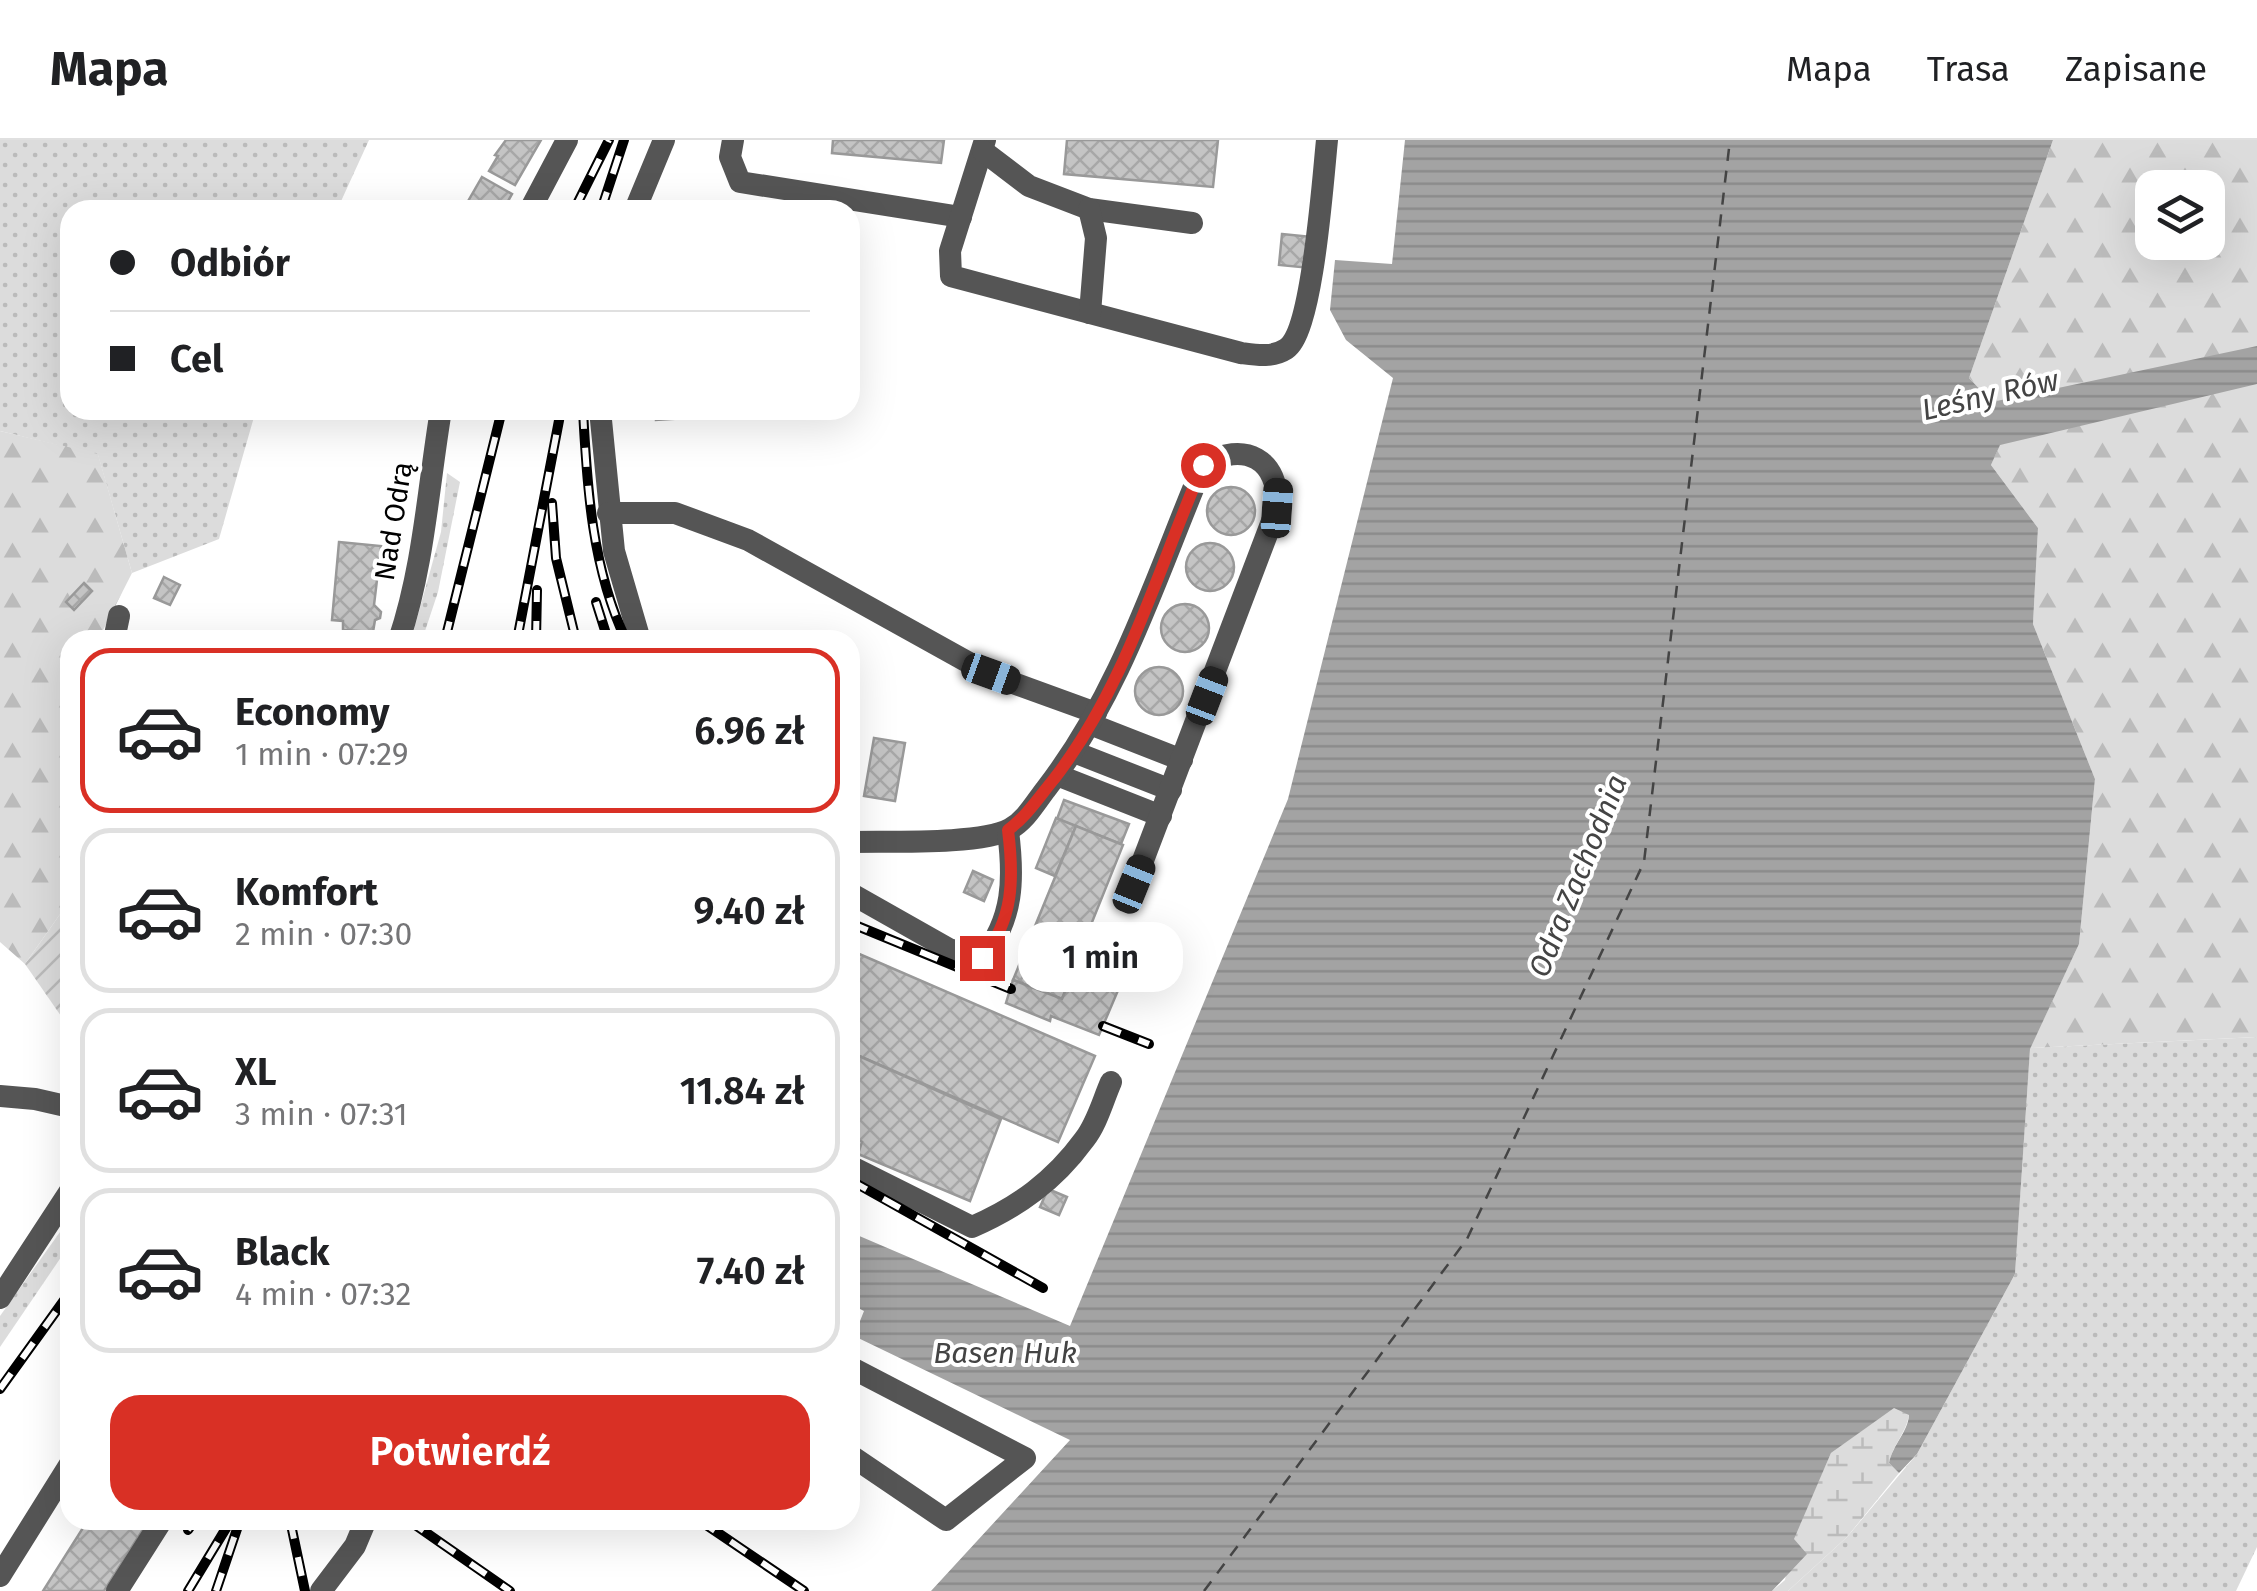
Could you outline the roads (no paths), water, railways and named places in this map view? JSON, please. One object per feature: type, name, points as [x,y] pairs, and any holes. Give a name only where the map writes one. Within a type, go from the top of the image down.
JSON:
[{"type":"street","points":[[535,200],[568,140]]},
{"type":"street","points":[[638,200],[664,140]]},
{"type":"street","points":[[733,140],[730,157],[740,182],[854,200]]},
{"type":"street","points":[[1192,223],[1089,209],[1029,186],[984,145],[950,251],[950,276],[1241,353],[1265,356],[1286,349],[1298,335],[1308,301],[1328,140]]},
{"type":"street","points":[[860,201],[961,217]]},
{"type":"street","points":[[1089,209],[1096,238],[1090,313]]},
{"type":"street","name":"Nad Odrą","points":[[402,630],[427,524],[440,420]]},
{"type":"street","points":[[601,420],[608,513],[620,577],[637,630]]},
{"type":"street","points":[[860,842],[942,839],[1008,830],[1023,819],[1074,752],[1132,645],[1203,465],[1220,454],[1240,453],[1256,459],[1271,472],[1278,486],[1277,508],[1134,884]]},
{"type":"street","points":[[608,513],[676,513],[748,540],[991,674],[1182,760]]},
{"type":"street","points":[[116,630],[119,616]]},
{"type":"street","points":[[1074,752],[1170,790]]},
{"type":"street","points":[[1057,774],[1161,816]]},
{"type":"street","points":[[860,899],[949,949],[982,958],[1008,912],[1013,873],[1008,830]]},
{"type":"street","points":[[860,1172],[972,1227],[1024,1200],[1086,1138],[1111,1082]]},
{"type":"street","points":[[0,1096],[60,1105]]},
{"type":"street","points":[[0,1298],[60,1206]]},
{"type":"street","points":[[860,1371],[1026,1458],[946,1520],[860,1462]]},
{"type":"street","points":[[0,1576],[60,1480]]},
{"type":"street","points":[[117,1591],[156,1530]]},
{"type":"street","points":[[320,1591],[361,1530]]},
{"type":"water","points":[[1405,140],[2053,140],[1969,378],[1992,402],[2257,346],[2257,384],[2000,445],[1991,465],[2038,528],[2033,624],[2095,779],[2079,944],[2030,1049],[2015,1274],[1917,1454],[1899,1473],[1889,1463],[1909,1415],[1894,1408],[1831,1453],[1794,1539],[1807,1554],[1772,1591],[931,1591],[1070,1440],[860,1339],[864,1311],[860,1309],[860,1236],[1070,1326],[1288,799],[1393,378],[1346,340],[1330,310],[1335,260],[1392,264]]},
{"type":"railway","points":[[579,200],[609,140]]},
{"type":"railway","points":[[604,200],[624,140]]},
{"type":"railway","points":[[447,630],[500,420]]},
{"type":"railway","points":[[519,630],[559,420]]},
{"type":"railway","points":[[584,420],[589,498],[599,556],[622,630]]},
{"type":"railway","points":[[552,503],[556,558],[574,630]]},
{"type":"railway","points":[[536,630],[537,590]]},
{"type":"railway","points":[[596,602],[605,630]]},
{"type":"railway","points":[[860,927],[1011,989]]},
{"type":"railway","points":[[1103,1026],[1149,1044]]},
{"type":"railway","points":[[860,1186],[1043,1288]]},
{"type":"railway","points":[[0,1389],[60,1306]]},
{"type":"railway","points":[[188,1591],[225,1530]]},
{"type":"railway","points":[[216,1591],[237,1530]]},
{"type":"railway","points":[[292,1530],[305,1591]]},
{"type":"railway","points":[[422,1530],[510,1591]]},
{"type":"railway","points":[[714,1530],[804,1591]]},
{"type":"water label","name":"Leśny Rów","points":[[1990,395]]},
{"type":"water label","name":"Odra Zachodnia","points":[[1578,876]]},
{"type":"water label","name":"Basen Huk","points":[[1005,1353]]}]
